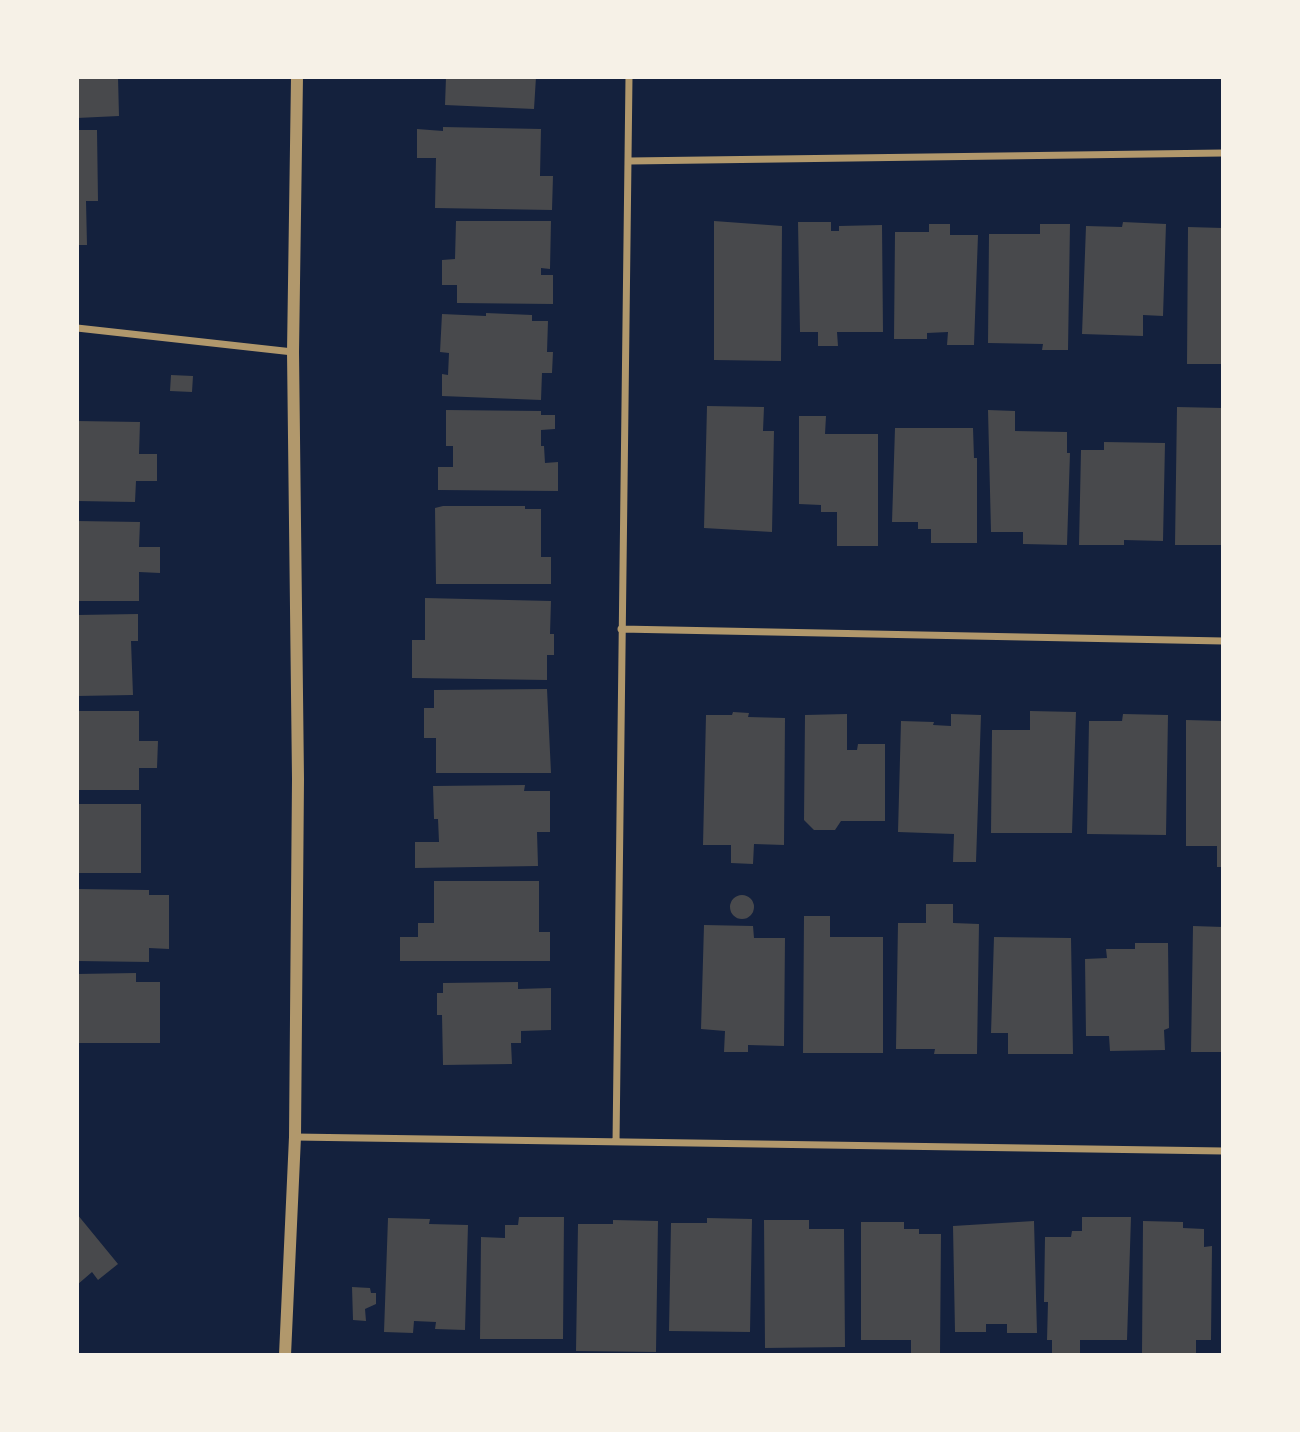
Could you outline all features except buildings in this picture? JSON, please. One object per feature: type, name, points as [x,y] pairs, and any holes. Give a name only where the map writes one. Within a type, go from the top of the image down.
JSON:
[{"type":"street","points":[[285,1355],[295,1137],[298,779],[293,352],[297,77]]},
{"type":"street","points":[[616,1142],[629,77]]},
{"type":"street","points":[[630,161],[1223,153]]},
{"type":"street","points":[[77,328],[293,352]]},
{"type":"street","points":[[621,629],[1223,641]]},
{"type":"street","points":[[295,1137],[1223,1151]]}]
